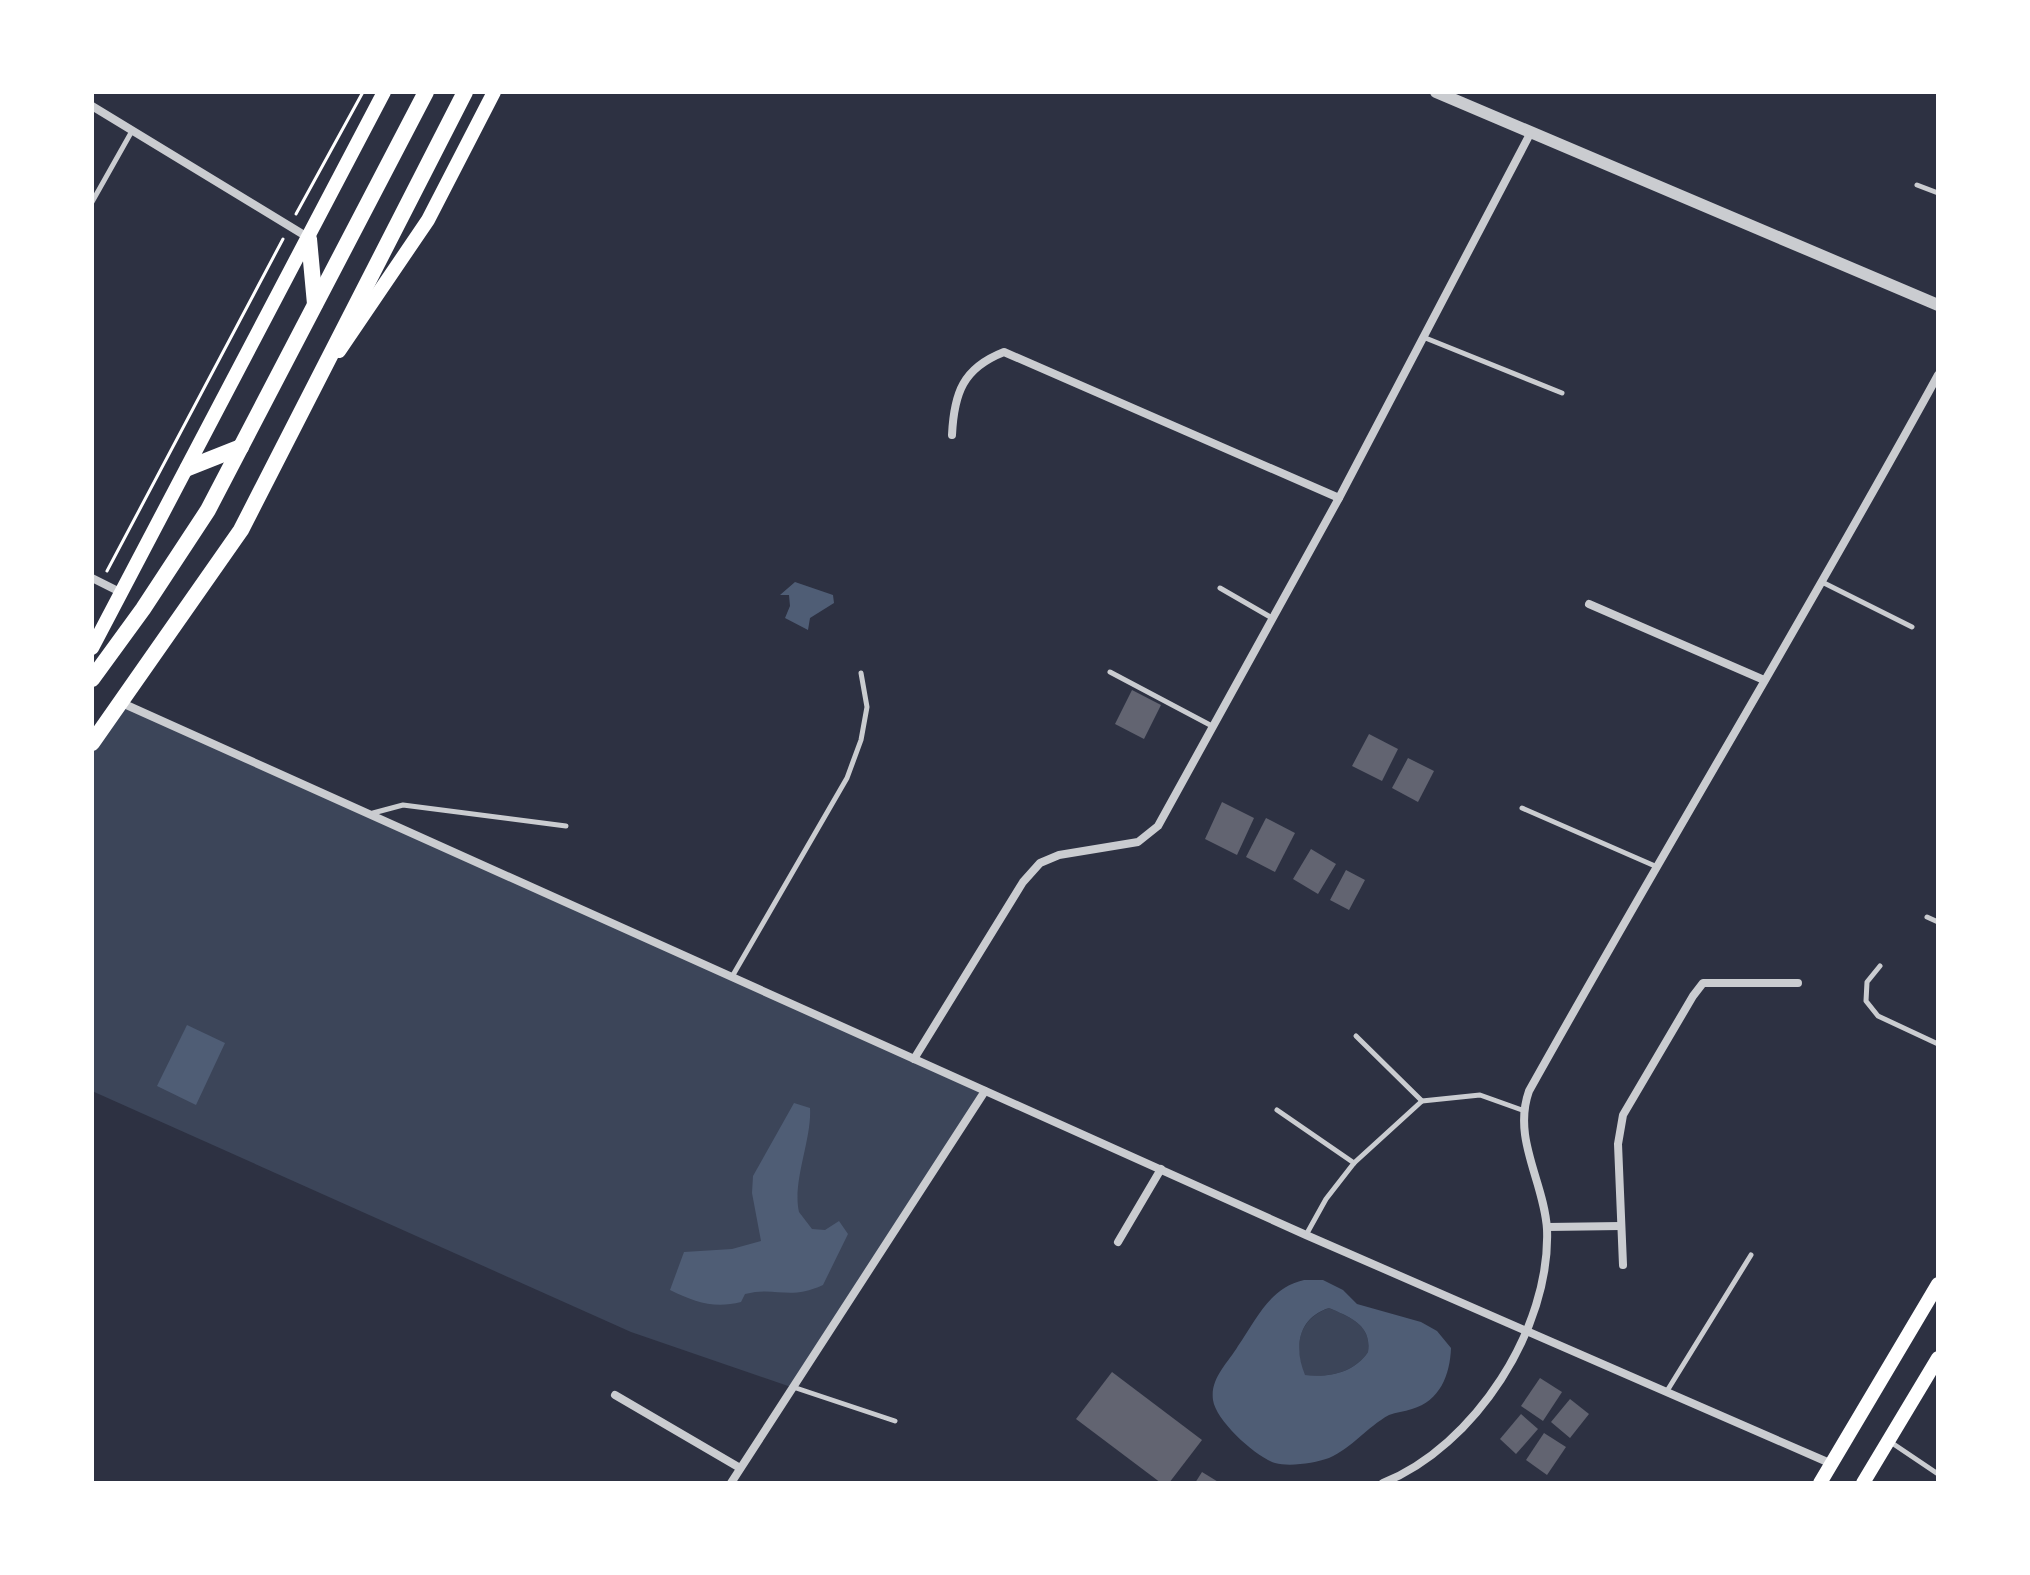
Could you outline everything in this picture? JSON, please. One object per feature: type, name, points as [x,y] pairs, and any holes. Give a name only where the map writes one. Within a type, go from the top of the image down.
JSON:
[{"type":"highway","points":[[92,679],[208,510],[426,92]]},
{"type":"highway","points":[[92,743],[241,530],[465,92]]},
{"type":"highway","points":[[309,239],[315,304]]},
{"type":"highway","points":[[188,468],[241,447]]},
{"type":"main road","points":[[92,648],[384,92]]},
{"type":"main road","points":[[325,371],[428,220],[494,92]]},
{"type":"main road","points":[[1820,1483],[1938,1284]]},
{"type":"main road","points":[[1863,1483],[1938,1358]]},
{"type":"street","points":[[1436,92],[1451,95],[1531,132],[1938,304]]},
{"type":"street","points":[[92,106],[309,239]]},
{"type":"street","points":[[914,1059],[1023,882],[1040,863],[1059,855],[1138,842],[1158,826],[1339,498],[1531,132]]},
{"type":"street","points":[[952,435],[954,405],[966,380],[981,361],[1004,352],[1339,498]]},
{"type":"street","points":[[1383,1483],[1419,1464],[1460,1432],[1501,1378],[1530,1329],[1544,1275],[1547,1227],[1524,1135],[1522,1110],[1529,1091],[1655,866],[1824,583],[1938,375]]},
{"type":"street","points":[[96,580],[120,592]]},
{"type":"street","points":[[1589,604],[1764,680]]},
{"type":"street","points":[[122,703],[373,813],[1306,1235],[1530,1329],[1832,1464]]},
{"type":"street","points":[[1623,1265],[1618,1144],[1623,1115],[1693,996],[1703,983],[1718,980],[1757,985],[1798,983]]},
{"type":"street","points":[[731,1483],[985,1091]]},
{"type":"street","points":[[1118,1242],[1161,1169]]},
{"type":"street","points":[[1547,1227],[1621,1226]]},
{"type":"street","points":[[615,1395],[740,1468]]},
{"type":"lane","points":[[92,202],[133,130]]},
{"type":"lane","points":[[1917,185],[1938,193]]},
{"type":"lane","points":[[1423,337],[1562,393]]},
{"type":"lane","points":[[1824,583],[1912,627]]},
{"type":"lane","points":[[1220,588],[1273,618]]},
{"type":"lane","points":[[1110,672],[1213,726]]},
{"type":"lane","points":[[733,975],[847,778],[861,740],[867,707],[861,673]]},
{"type":"lane","points":[[373,813],[403,805],[566,826]]},
{"type":"lane","points":[[1522,808],[1655,866]]},
{"type":"lane","points":[[1927,917],[1938,922]]},
{"type":"lane","points":[[1880,966],[1867,982],[1866,1001],[1878,1016],[1938,1044]]},
{"type":"lane","points":[[1356,1036],[1422,1101]]},
{"type":"lane","points":[[1306,1235],[1326,1199],[1354,1163],[1422,1101],[1480,1095],[1522,1110]]},
{"type":"lane","points":[[1277,1110],[1354,1163]]},
{"type":"lane","points":[[1667,1391],[1751,1255]]},
{"type":"lane","points":[[791,1387],[895,1421]]},
{"type":"lane","points":[[1888,1441],[1938,1474]]},
{"type":"path","points":[[96,580],[363,92]]},
{"type":"shaded area","points":[[795,582],[833,595],[834,603],[810,618],[808,630],[785,618],[790,606],[789,595],[780,595]]},
{"type":"shaded area","points":[[122,703],[985,1091],[791,1387],[631,1332],[92,1091],[92,743]]},
{"type":"shaded area","points":[[187,1025],[225,1043],[196,1105],[157,1086]]},
{"type":"shaded area","points":[[794,1103],[810,1108],[798,1187],[799,1212],[812,1229],[825,1230],[839,1221],[848,1234],[823,1285],[801,1292],[745,1294],[741,1302],[722,1305],[696,1301],[670,1290],[684,1252],[732,1249],[761,1241],[752,1193],[753,1176]]},
{"type":"shaded area","points":[[1304,1280],[1323,1280],[1343,1290],[1357,1304],[1421,1322],[1437,1331],[1451,1348],[1442,1386],[1430,1400],[1389,1415],[1329,1458],[1288,1465],[1275,1463],[1258,1454],[1221,1418],[1213,1400],[1214,1385],[1265,1306],[1292,1284]],"holes":[[[1329,1308],[1358,1323],[1367,1335],[1368,1352],[1355,1365],[1340,1372],[1323,1376],[1305,1375],[1299,1345],[1304,1327],[1310,1319]]]},
{"type":"shaded area","points":[[1329,1308],[1358,1323],[1367,1335],[1368,1352],[1355,1365],[1340,1372],[1322,1376],[1304,1375],[1299,1345],[1304,1327],[1310,1319]]},
{"type":"building","points":[[1132,690],[1161,705],[1144,739],[1115,724]]},
{"type":"building","points":[[1369,734],[1398,749],[1382,781],[1352,766]]},
{"type":"building","points":[[1408,758],[1434,771],[1418,802],[1392,788]]},
{"type":"building","points":[[1222,802],[1254,818],[1237,855],[1205,839]]},
{"type":"building","points":[[1266,818],[1295,833],[1275,872],[1246,857]]},
{"type":"building","points":[[1311,849],[1336,864],[1318,894],[1293,879]]},
{"type":"building","points":[[1346,870],[1365,880],[1349,910],[1330,900]]},
{"type":"building","points":[[1112,1372],[1202,1440],[1169,1483],[1161,1483],[1076,1419]]},
{"type":"building","points":[[1540,1378],[1562,1392],[1543,1421],[1521,1406]]},
{"type":"building","points":[[1570,1399],[1589,1414],[1570,1438],[1551,1422]]},
{"type":"building","points":[[1521,1414],[1538,1429],[1516,1454],[1500,1439]]},
{"type":"building","points":[[1544,1433],[1566,1447],[1547,1475],[1526,1460]]},
{"type":"building","points":[[1202,1472],[1220,1483],[1195,1483]]}]
